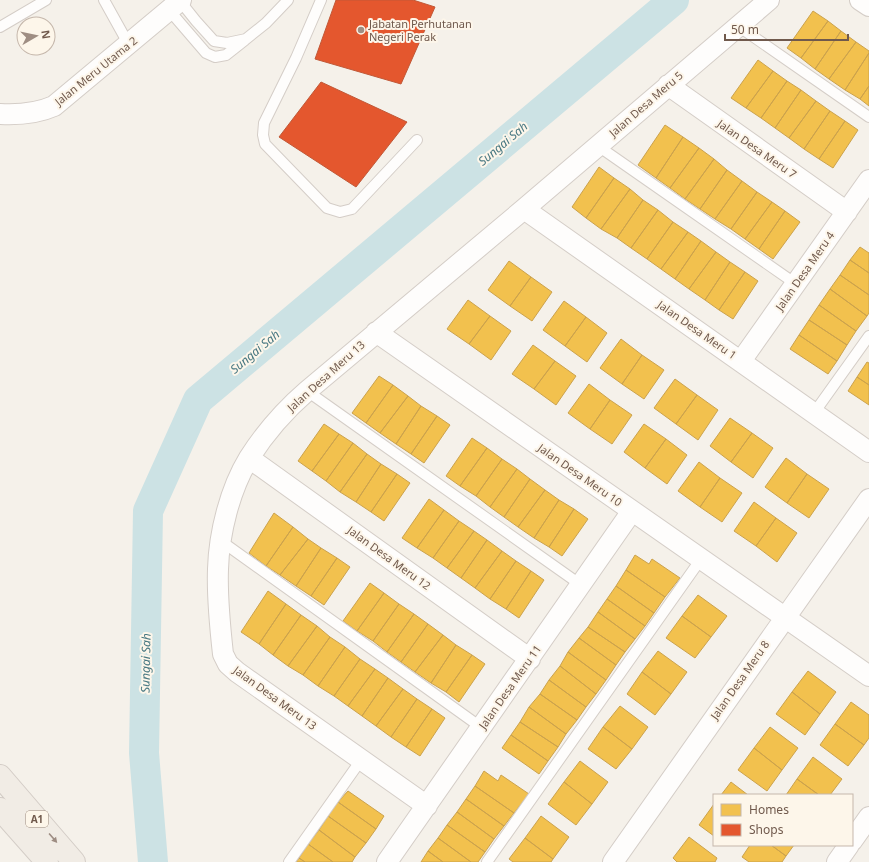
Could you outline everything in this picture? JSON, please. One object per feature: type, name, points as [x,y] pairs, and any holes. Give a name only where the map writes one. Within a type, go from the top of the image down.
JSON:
[{"type":"main road","name":"A1","points":[[0,776],[74,862]]},
{"type":"main road","name":"A1","points":[[0,809],[48,862]]},
{"type":"street","name":"Jalan Desa Meru 5","points":[[524,209],[769,0]]},
{"type":"street","points":[[860,0],[869,6]]},
{"type":"street","name":"Jalan Meru Utama 2","points":[[0,114],[27,114],[42,111],[54,106],[177,4]]},
{"type":"street","name":"Jalan Desa Meru 7","points":[[668,85],[847,212]]},
{"type":"street","name":"Jalan Desa Meru 4","points":[[741,361],[869,180]]},
{"type":"street","name":"Jalan Desa Meru 13","points":[[427,806],[237,672],[228,664],[223,654],[218,569],[223,527],[239,478],[249,458],[271,428],[296,401],[376,332],[524,209]]},
{"type":"street","name":"Jalan Desa Meru 1","points":[[524,209],[869,452]]},
{"type":"street","name":"Jalan Desa Meru 10","points":[[376,332],[869,676]]},
{"type":"street","name":"Jalan Desa Meru 12","points":[[249,458],[530,659]]},
{"type":"street","name":"Jalan Desa Meru 8","points":[[613,862],[869,500]]},
{"type":"street","name":"Jalan Desa Meru 11","points":[[387,862],[482,728],[632,511]]},
{"type":"street","points":[[853,840],[869,817]]},
{"type":"street","points":[[837,862],[848,846]]},
{"type":"lane","points":[[0,27],[46,0]]},
{"type":"lane","points":[[104,0],[129,45]]},
{"type":"lane","points":[[177,4],[206,53],[215,58],[226,55],[266,22],[288,0]]},
{"type":"lane","points":[[321,0],[296,58],[264,123],[262,135],[265,144],[327,208],[340,212],[352,209],[417,140]]},
{"type":"lane","points":[[177,4],[196,21],[214,41],[227,43],[246,39]]},
{"type":"lane","points":[[738,26],[869,117]]},
{"type":"lane","points":[[598,146],[796,284]]},
{"type":"lane","points":[[814,414],[869,336]]},
{"type":"lane","points":[[307,391],[581,585]]},
{"type":"lane","points":[[221,541],[482,728]]},
{"type":"lane","points":[[487,862],[702,559]]},
{"type":"lane","points":[[289,862],[361,760]]},
{"type":"building: Homes","points":[[813,11],[828,21],[801,58],[787,48]]},
{"type":"building: Homes","points":[[828,21],[841,31],[815,69],[801,58]]},
{"type":"building: Homes","points":[[841,31],[856,42],[829,79],[815,69]]},
{"type":"building: Homes","points":[[856,42],[869,51],[869,53],[845,90],[829,79]]},
{"type":"building: Homes","points":[[869,53],[869,86],[860,99],[845,90]]},
{"type":"building: Homes","points":[[758,60],[773,71],[746,108],[731,98]]},
{"type":"building: Homes","points":[[773,71],[787,81],[761,118],[746,108]]},
{"type":"building: Homes","points":[[787,81],[801,90],[775,128],[761,118]]},
{"type":"building: Homes","points":[[869,86],[869,106],[860,99]]},
{"type":"building: Homes","points":[[801,90],[816,101],[789,138],[775,128]]},
{"type":"building: Homes","points":[[816,101],[830,111],[804,149],[789,138]]},
{"type":"building: Homes","points":[[830,111],[845,121],[819,159],[804,149]]},
{"type":"building: Homes","points":[[845,121],[858,130],[833,168],[819,159]]},
{"type":"building: Homes","points":[[665,125],[683,137],[656,178],[638,165]]},
{"type":"building: Homes","points":[[683,137],[699,148],[670,188],[656,178]]},
{"type":"building: Homes","points":[[699,148],[714,159],[685,199],[670,188]]},
{"type":"building: Homes","points":[[714,159],[727,170],[700,209],[685,199]]},
{"type":"building: Homes","points":[[599,167],[614,178],[586,218],[572,207]]},
{"type":"building: Homes","points":[[727,170],[742,181],[715,219],[700,209]]},
{"type":"building: Homes","points":[[614,178],[630,189],[601,229],[586,218]]},
{"type":"building: Homes","points":[[742,181],[757,192],[731,229],[715,219]]},
{"type":"building: Homes","points":[[630,189],[643,200],[617,238],[601,229]]},
{"type":"building: Homes","points":[[757,192],[772,202],[745,239],[731,229]]},
{"type":"building: Homes","points":[[643,200],[658,210],[631,248],[617,238]]},
{"type":"building: Homes","points":[[772,202],[785,211],[759,249],[745,239]]},
{"type":"building: Homes","points":[[658,210],[673,222],[647,259],[631,248]]},
{"type":"building: Homes","points":[[785,211],[800,222],[773,259],[759,249]]},
{"type":"building: Homes","points":[[673,222],[688,232],[661,269],[647,259]]},
{"type":"building: Homes","points":[[688,232],[701,241],[675,279],[661,269]]},
{"type":"building: Homes","points":[[701,241],[716,252],[689,289],[675,279]]},
{"type":"building: Homes","points":[[860,247],[869,253],[869,273],[850,260]]},
{"type":"building: Homes","points":[[716,252],[730,262],[705,300],[689,289]]},
{"type":"building: Homes","points":[[850,260],[869,273],[869,295],[840,275]]},
{"type":"building: Homes","points":[[509,261],[531,277],[510,306],[488,290]]},
{"type":"building: Homes","points":[[730,262],[745,272],[719,310],[705,300]]},
{"type":"building: Homes","points":[[745,272],[758,281],[733,319],[719,310]]},
{"type":"building: Homes","points":[[840,275],[869,295],[869,313],[867,316],[830,289]]},
{"type":"building: Homes","points":[[531,277],[552,292],[532,321],[510,306]]},
{"type":"building: Homes","points":[[830,289],[867,316],[856,331],[819,305]]},
{"type":"building: Homes","points":[[468,300],[490,316],[469,344],[447,329]]},
{"type":"building: Homes","points":[[564,301],[586,317],[565,346],[543,330]]},
{"type":"building: Homes","points":[[819,305],[856,331],[847,345],[809,320]]},
{"type":"building: Homes","points":[[490,316],[511,331],[491,360],[469,344]]},
{"type":"building: Homes","points":[[586,317],[607,333],[587,362],[565,346]]},
{"type":"building: Homes","points":[[809,320],[847,345],[837,361],[799,335]]},
{"type":"building: Homes","points":[[799,335],[837,361],[828,374],[790,349]]},
{"type":"building: Homes","points":[[621,339],[642,355],[622,384],[600,368]]},
{"type":"building: Homes","points":[[533,345],[555,361],[534,389],[512,374]]},
{"type":"building: Homes","points":[[642,355],[664,370],[644,399],[622,384]]},
{"type":"building: Homes","points":[[555,361],[576,376],[556,405],[534,389]]},
{"type":"building: Homes","points":[[867,362],[869,363],[869,385],[857,377]]},
{"type":"building: Homes","points":[[379,376],[393,385],[366,423],[352,413]]},
{"type":"building: Homes","points":[[857,377],[869,385],[869,405],[848,391]]},
{"type":"building: Homes","points":[[675,379],[697,395],[676,424],[654,408]]},
{"type":"building: Homes","points":[[589,384],[610,400],[590,429],[568,413]]},
{"type":"building: Homes","points":[[393,385],[408,396],[380,433],[366,423]]},
{"type":"building: Homes","points":[[697,395],[718,410],[698,440],[676,424]]},
{"type":"building: Homes","points":[[408,396],[421,406],[396,444],[380,433]]},
{"type":"building: Homes","points":[[610,400],[632,415],[612,444],[590,429]]},
{"type":"building: Homes","points":[[421,406],[437,416],[411,454],[396,444]]},
{"type":"building: Homes","points":[[437,416],[450,425],[424,463],[411,454]]},
{"type":"building: Homes","points":[[730,418],[752,433],[731,462],[710,446]]},
{"type":"building: Homes","points":[[324,424],[339,434],[312,471],[298,461]]},
{"type":"building: Homes","points":[[644,424],[666,439],[645,468],[624,452]]},
{"type":"building: Homes","points":[[752,433],[773,448],[753,478],[731,462]]},
{"type":"building: Homes","points":[[339,434],[353,443],[326,481],[312,471]]},
{"type":"building: Homes","points":[[472,438],[487,448],[460,486],[446,476]]},
{"type":"building: Homes","points":[[666,439],[687,455],[667,484],[645,468]]},
{"type":"building: Homes","points":[[353,443],[367,454],[340,492],[326,481]]},
{"type":"building: Homes","points":[[487,448],[502,459],[476,496],[460,486]]},
{"type":"building: Homes","points":[[367,454],[381,464],[356,502],[340,492]]},
{"type":"building: Homes","points":[[786,458],[807,474],[787,503],[765,487]]},
{"type":"building: Homes","points":[[502,459],[517,469],[490,507],[476,496]]},
{"type":"building: Homes","points":[[699,462],[720,478],[700,507],[678,491]]},
{"type":"building: Homes","points":[[381,464],[397,474],[371,512],[356,502]]},
{"type":"building: Homes","points":[[517,469],[530,479],[504,517],[490,507]]},
{"type":"building: Homes","points":[[397,474],[410,483],[384,521],[371,512]]},
{"type":"building: Homes","points":[[807,474],[829,489],[809,518],[787,503]]},
{"type":"building: Homes","points":[[720,478],[742,493],[722,522],[700,507]]},
{"type":"building: Homes","points":[[530,479],[545,490],[518,527],[504,517]]},
{"type":"building: Homes","points":[[545,490],[559,500],[534,538],[518,527]]},
{"type":"building: Homes","points":[[429,499],[444,510],[417,548],[402,538]]},
{"type":"building: Homes","points":[[559,500],[574,509],[549,547],[534,538]]},
{"type":"building: Homes","points":[[754,502],[776,518],[756,546],[734,531]]},
{"type":"building: Homes","points":[[574,509],[588,519],[562,556],[549,547]]},
{"type":"building: Homes","points":[[444,510],[459,521],[433,558],[417,548]]},
{"type":"building: Homes","points":[[274,513],[293,527],[266,566],[249,553]]},
{"type":"building: Homes","points":[[776,518],[797,533],[777,562],[756,546]]},
{"type":"building: Homes","points":[[459,521],[474,531],[447,568],[433,558]]},
{"type":"building: Homes","points":[[293,527],[308,539],[280,575],[266,566]]},
{"type":"building: Homes","points":[[474,531],[487,540],[461,578],[447,568]]},
{"type":"building: Homes","points":[[308,539],[321,548],[296,586],[280,575]]},
{"type":"building: Homes","points":[[487,540],[502,551],[475,588],[461,578]]},
{"type":"building: Homes","points":[[321,548],[337,558],[311,596],[296,586]]},
{"type":"building: Homes","points":[[502,551],[516,561],[490,599],[475,588]]},
{"type":"building: Homes","points":[[635,555],[649,564],[652,559],[680,578],[665,597],[626,570]]},
{"type":"building: Homes","points":[[337,558],[350,567],[324,605],[311,596]]},
{"type":"building: Homes","points":[[516,561],[531,571],[506,609],[490,599]]},
{"type":"building: Homes","points":[[626,570],[665,597],[654,613],[616,586]]},
{"type":"building: Homes","points":[[531,571],[544,580],[519,618],[506,609]]},
{"type":"building: Homes","points":[[370,583],[384,593],[357,631],[343,621]]},
{"type":"building: Homes","points":[[616,586],[654,613],[645,626],[607,599]]},
{"type":"building: Homes","points":[[268,591],[286,604],[259,644],[241,632]]},
{"type":"building: Homes","points":[[384,593],[399,604],[373,641],[357,631]]},
{"type":"building: Homes","points":[[698,595],[727,616],[711,637],[682,616]]},
{"type":"building: Homes","points":[[607,599],[645,626],[635,639],[598,612]]},
{"type":"building: Homes","points":[[286,604],[301,615],[273,655],[259,644]]},
{"type":"building: Homes","points":[[399,604],[414,614],[387,652],[373,641]]},
{"type":"building: Homes","points":[[598,612],[635,639],[625,652],[588,627]]},
{"type":"building: Homes","points":[[414,614],[428,624],[401,662],[387,652]]},
{"type":"building: Homes","points":[[301,615],[317,626],[288,666],[273,655]]},
{"type":"building: Homes","points":[[682,616],[711,637],[695,658],[666,638]]},
{"type":"building: Homes","points":[[428,624],[443,635],[415,672],[401,662]]},
{"type":"building: Homes","points":[[317,626],[330,637],[303,675],[288,666]]},
{"type":"building: Homes","points":[[588,627],[625,652],[616,665],[579,638]]},
{"type":"building: Homes","points":[[443,635],[456,645],[431,683],[415,672]]},
{"type":"building: Homes","points":[[330,637],[345,647],[318,686],[303,675]]},
{"type":"building: Homes","points":[[579,638],[616,665],[606,680],[568,652]]},
{"type":"building: Homes","points":[[456,645],[472,655],[446,692],[431,683]]},
{"type":"building: Homes","points":[[345,647],[360,659],[334,696],[318,686]]},
{"type":"building: Homes","points":[[658,651],[687,672],[671,694],[642,672]]},
{"type":"building: Homes","points":[[568,652],[606,680],[596,694],[560,666]]},
{"type":"building: Homes","points":[[472,655],[485,664],[459,702],[446,692]]},
{"type":"building: Homes","points":[[360,659],[375,669],[348,706],[334,696]]},
{"type":"building: Homes","points":[[560,666],[596,694],[586,707],[549,680]]},
{"type":"building: Homes","points":[[375,669],[388,678],[362,716],[348,706]]},
{"type":"building: Homes","points":[[808,671],[836,692],[820,714],[792,692]]},
{"type":"building: Homes","points":[[642,672],[671,694],[655,715],[627,694]]},
{"type":"building: Homes","points":[[388,678],[403,689],[376,726],[362,716]]},
{"type":"building: Homes","points":[[549,680],[586,707],[577,720],[540,694]]},
{"type":"building: Homes","points":[[403,689],[417,699],[391,737],[376,726]]},
{"type":"building: Homes","points":[[792,692],[820,714],[805,735],[776,714]]},
{"type":"building: Homes","points":[[540,694],[577,720],[566,734],[529,707]]},
{"type":"building: Homes","points":[[417,699],[432,709],[406,747],[391,737]]},
{"type":"building: Homes","points":[[851,702],[869,715],[869,738],[864,745],[835,724]]},
{"type":"building: Homes","points":[[620,706],[648,727],[632,749],[603,727]]},
{"type":"building: Homes","points":[[529,707],[566,734],[558,747],[520,722]]},
{"type":"building: Homes","points":[[432,709],[445,718],[420,756],[406,747]]},
{"type":"building: Homes","points":[[520,722],[558,747],[548,761],[511,735]]},
{"type":"building: Homes","points":[[835,724],[864,745],[848,766],[820,745]]},
{"type":"building: Homes","points":[[603,727],[632,749],[616,769],[588,749]]},
{"type":"building: Homes","points":[[770,727],[798,748],[782,770],[754,748]]},
{"type":"building: Homes","points":[[511,735],[548,761],[539,774],[502,748]]},
{"type":"building: Homes","points":[[754,748],[782,770],[767,791],[738,770]]},
{"type":"building: Homes","points":[[813,757],[842,779],[831,794],[818,794],[797,779]]},
{"type":"building: Homes","points":[[580,761],[608,782],[592,804],[564,782]]},
{"type":"building: Homes","points":[[484,771],[498,781],[501,775],[529,794],[514,813],[475,786]]},
{"type":"building: Homes","points":[[797,779],[818,794],[787,794]]},
{"type":"building: Homes","points":[[564,782],[592,804],[576,825],[548,804]]},
{"type":"building: Homes","points":[[731,782],[747,794],[722,794]]},
{"type":"building: Homes","points":[[475,786],[514,813],[504,826],[466,799]]},
{"type":"building: Homes","points":[[348,791],[384,816],[376,829],[338,802]]},
{"type":"building: Homes","points":[[466,799],[504,826],[494,839],[457,812]]},
{"type":"building: Homes","points":[[338,802],[376,829],[366,843],[328,816]]},
{"type":"building: Homes","points":[[713,805],[713,835],[699,825]]},
{"type":"building: Homes","points":[[457,812],[494,839],[485,852],[447,825]]},
{"type":"building: Homes","points":[[328,816],[366,843],[355,857],[319,830]]},
{"type":"building: Homes","points":[[541,816],[569,837],[553,859],[525,838]]},
{"type":"building: Homes","points":[[447,825],[485,852],[478,862],[471,862],[438,838]]},
{"type":"building: Homes","points":[[319,830],[355,857],[352,862],[333,862],[308,844]]},
{"type":"building: Homes","points":[[689,837],[717,858],[715,862],[677,862],[673,858]]},
{"type":"building: Homes","points":[[438,838],[471,862],[443,862],[428,851]]},
{"type":"building: Homes","points":[[525,838],[553,859],[551,862],[513,862],[509,859]]},
{"type":"building: Homes","points":[[308,844],[333,862],[305,862],[299,858]]},
{"type":"building: Homes","points":[[749,846],[772,846],[786,856],[782,862],[749,862],[742,857]]},
{"type":"building: Homes","points":[[772,846],[793,846],[786,856]]},
{"type":"building: Homes","points":[[428,851],[443,862],[421,862]]},
{"type":"building: Homes","points":[[299,858],[305,862],[296,862]]},
{"type":"building: Shops","points":[[336,0],[413,0],[435,7],[401,84],[315,59]]},
{"type":"building: Shops","points":[[321,82],[407,122],[356,187],[279,137]]},
{"type":"waterway","name":"Sungai Sah","points":[[153,862],[144,753],[148,511],[198,400],[674,0]]},
{"type":"place","name":"Jabatan Perhutanan Negeri Perak","points":[[361,30]]}]
